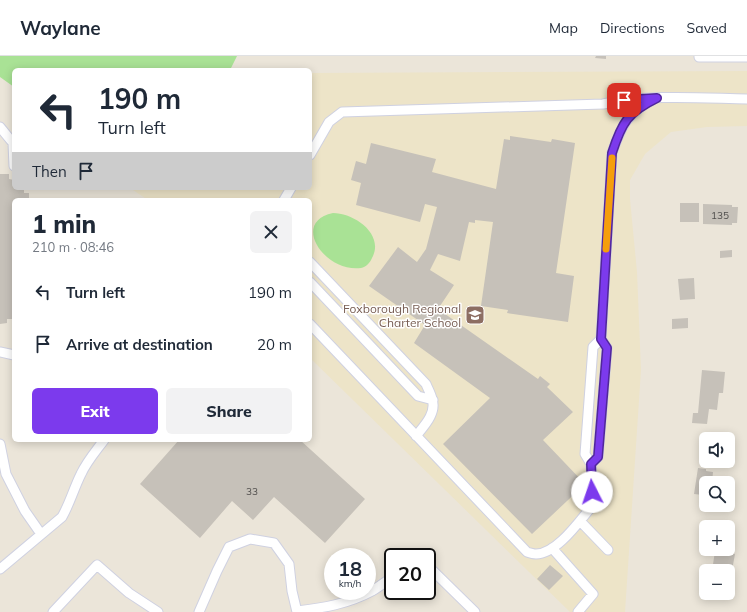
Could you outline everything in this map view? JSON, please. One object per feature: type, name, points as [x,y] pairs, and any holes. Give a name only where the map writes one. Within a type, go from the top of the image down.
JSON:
[{"type":"lane","points":[[699,56],[747,57]]},
{"type":"lane","points":[[591,464],[598,457],[607,348],[601,339],[612,153],[622,129],[634,111],[657,98]]},
{"type":"lane","points":[[312,152],[329,122],[342,112],[603,104],[624,100],[657,98],[747,98]]},
{"type":"lane","points":[[0,127],[12,142]]},
{"type":"lane","points":[[312,264],[426,384],[433,400],[432,410],[428,421],[416,436]]},
{"type":"lane","points":[[312,284],[418,396],[433,400]]},
{"type":"lane","points":[[312,326],[527,552],[536,554],[546,552],[557,545],[593,506],[591,464],[585,454],[593,347],[601,339]]},
{"type":"lane","points":[[0,352],[12,355]]},
{"type":"lane","points":[[0,569],[62,517],[68,507],[81,474],[92,455],[102,442]]},
{"type":"lane","points":[[0,444],[6,474],[25,511],[41,534]]},
{"type":"lane","points":[[580,521],[608,550]]},
{"type":"lane","points":[[198,612],[210,584],[229,547],[250,539],[274,543],[289,564],[292,591],[297,612],[326,607],[348,601],[372,591],[384,583]]},
{"type":"lane","points":[[552,548],[593,594],[578,612]]},
{"type":"lane","points":[[52,612],[97,565],[129,593],[158,612]]},
{"type":"lane","points":[[436,574],[475,612]]},
{"type":"shaded area","name":"Foxborough Regional Charter School","points":[[747,71],[747,126],[707,127],[671,132],[645,154],[630,180],[630,199],[637,272],[641,370],[625,612],[570,612],[312,360],[312,198],[145,198],[133,190],[312,190],[312,73]]},
{"type":"green space","points":[[0,56],[237,56],[231,68],[12,68],[12,86],[0,77]]},
{"type":"green space","points":[[333,213],[341,214],[358,221],[371,233],[375,249],[371,260],[365,267],[348,267],[335,263],[317,246],[313,236],[314,226],[320,218]]},
{"type":"building","points":[[596,56],[606,56],[606,59],[595,58]]},
{"type":"building","points":[[510,136],[551,142],[552,139],[575,143],[556,273],[574,276],[568,322],[507,313],[508,310],[481,306],[493,222],[475,220],[475,223],[469,222],[460,261],[438,254],[430,270],[454,285],[438,309],[538,379],[540,376],[550,384],[547,387],[573,412],[543,440],[585,484],[532,534],[443,444],[490,398],[414,343],[425,325],[369,286],[398,247],[417,262],[426,249],[437,207],[425,204],[420,222],[356,205],[361,183],[351,180],[356,161],[366,164],[371,143],[436,159],[432,172],[496,189],[504,139],[510,140]]},
{"type":"building","points":[[0,174],[9,174],[9,179],[12,180],[12,190],[24,190],[24,193],[29,193],[29,198],[12,198],[12,319],[7,319],[7,323],[0,324]]},
{"type":"building","points":[[680,203],[699,203],[699,222],[680,222]]},
{"type":"building","points":[[703,204],[732,205],[732,207],[738,207],[737,223],[732,223],[732,225],[703,224]]},
{"type":"building","points":[[732,250],[732,257],[720,258],[720,251]]},
{"type":"building","points":[[694,278],[695,299],[680,300],[678,279]]},
{"type":"building","points":[[688,318],[688,328],[672,329],[672,319]]},
{"type":"building","points":[[702,370],[725,372],[723,393],[719,393],[717,410],[709,409],[707,424],[692,423],[693,413],[698,413]]},
{"type":"building","points":[[177,442],[302,442],[365,499],[325,543],[274,497],[253,520],[232,501],[200,538],[140,484]]},
{"type":"building","points":[[698,468],[713,472],[713,476],[699,476],[699,495],[694,494]]},
{"type":"building","points":[[714,556],[735,556],[733,564],[713,564]]},
{"type":"building","points":[[550,565],[563,576],[549,590],[537,579]]},
{"type":"slow traffic","points":[[606,249],[612,158]]},
{"type":"place","name":"Foxborough Regional Charter School","points":[[475,315]]},
{"type":"route","points":[[592,492],[591,464],[598,457],[607,348],[601,339],[612,153],[618,137],[629,117],[641,106],[657,98],[624,100]]}]
